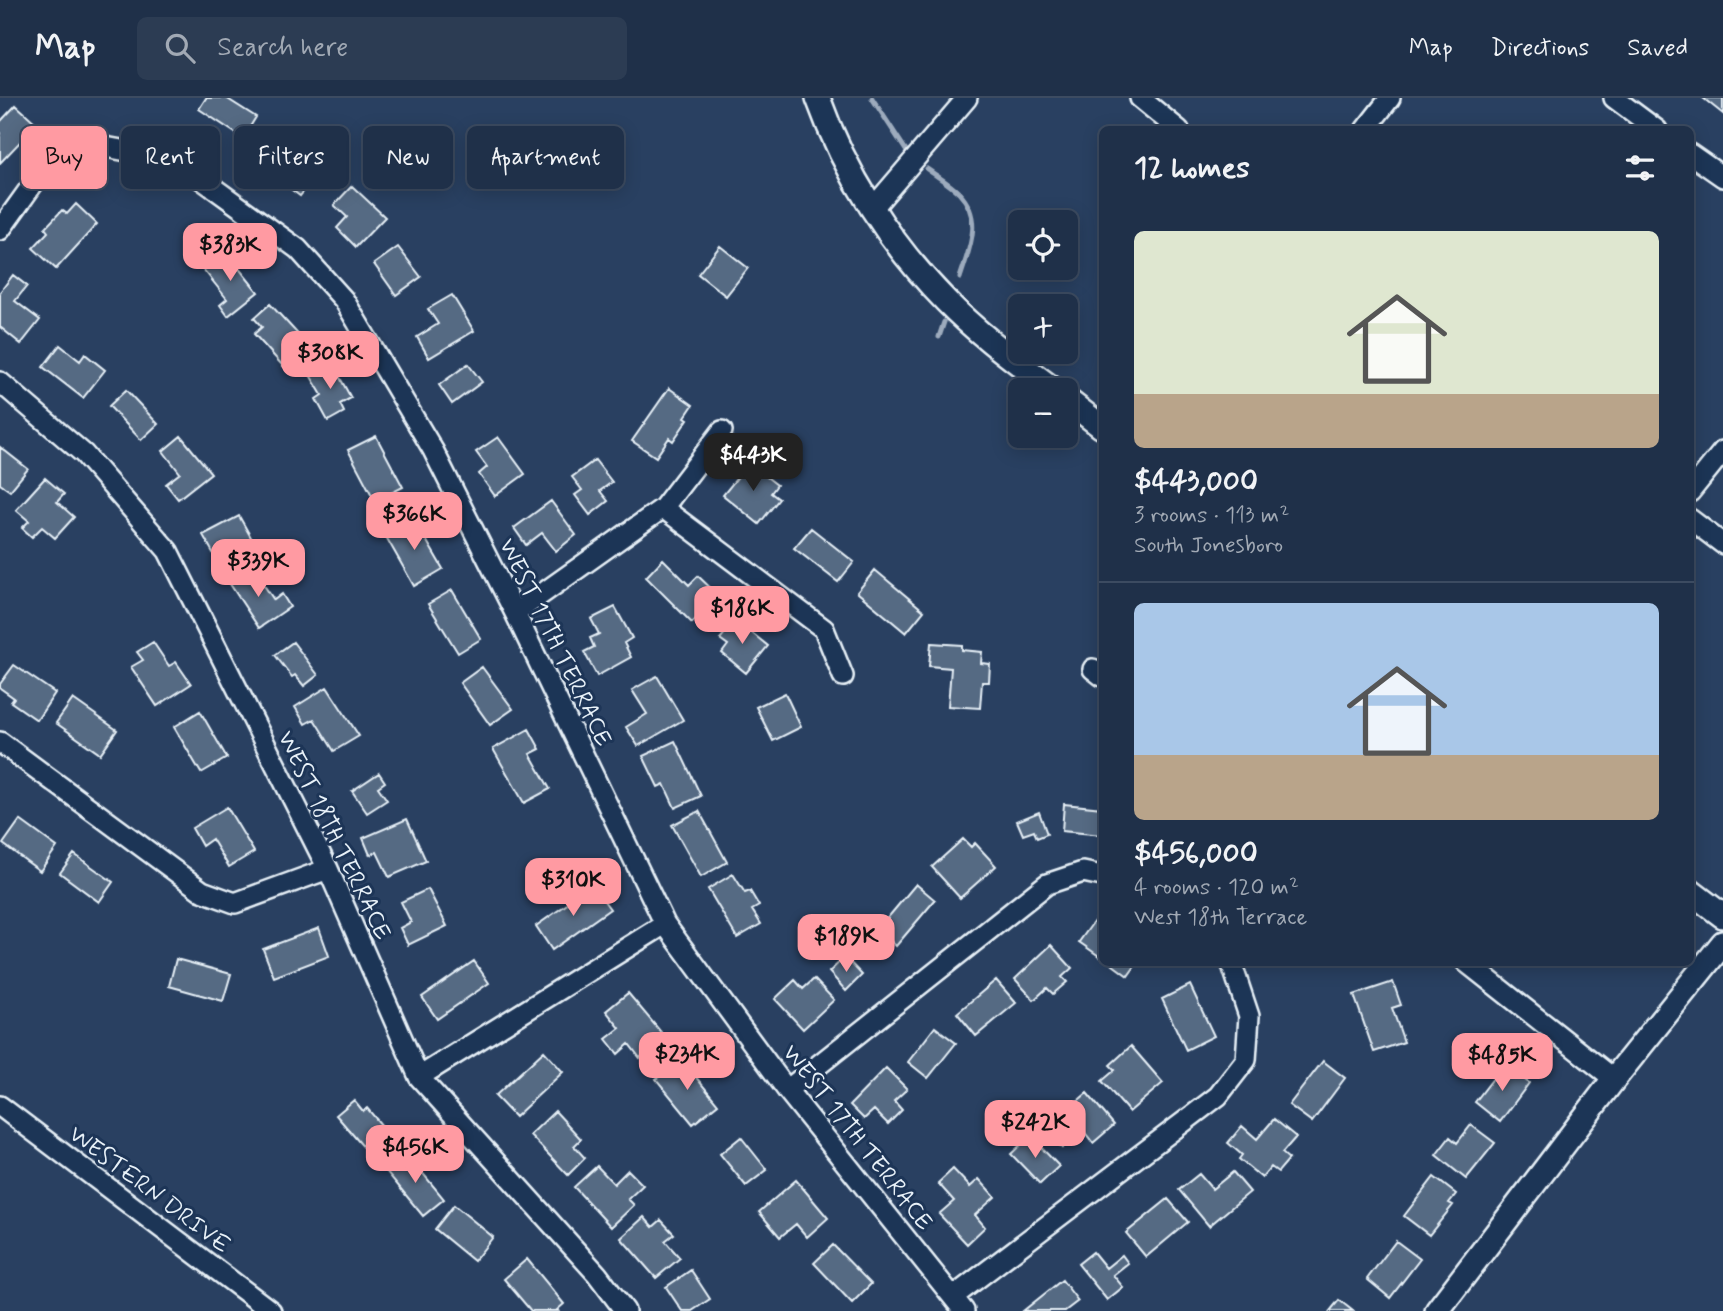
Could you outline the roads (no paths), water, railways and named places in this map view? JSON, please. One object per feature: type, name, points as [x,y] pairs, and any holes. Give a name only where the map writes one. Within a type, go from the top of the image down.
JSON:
[{"type":"street","points":[[818,98],[847,166],[872,209],[903,253],[946,301],[984,336],[1038,378]]},
{"type":"street","points":[[872,209],[967,98]]},
{"type":"street","points":[[1140,98],[1175,126]]},
{"type":"street","points":[[1369,126],[1390,98]]},
{"type":"street","points":[[1614,98],[1652,126]]},
{"type":"street","name":"WEST 17TH TERRACE","points":[[0,230],[38,177],[100,146],[175,160],[298,249],[344,300],[433,450],[515,612],[665,924],[787,1090],[958,1304]]},
{"type":"street","points":[[1694,157],[1723,177]]},
{"type":"street","name":"WEST 18TH TERRACE","points":[[0,382],[84,454],[168,551],[328,869],[419,1077],[597,1273],[625,1311]]},
{"type":"street","points":[[1078,408],[1099,425]]},
{"type":"street","points":[[515,612],[663,508],[722,431]]},
{"type":"street","points":[[1694,487],[1723,451]]},
{"type":"street","points":[[663,508],[824,629],[843,676]]},
{"type":"street","points":[[1694,522],[1723,544]]},
{"type":"street","points":[[0,742],[202,891],[235,903],[328,869]]},
{"type":"street","points":[[787,1090],[1047,884],[1083,872],[1099,875]]},
{"type":"street","points":[[1694,894],[1723,916]]},
{"type":"street","points":[[419,1077],[665,924]]},
{"type":"street","points":[[1437,1311],[1614,1079],[1723,943]]},
{"type":"street","points":[[958,1304],[1218,1096],[1246,1060],[1249,1016],[1233,966]]},
{"type":"street","points":[[1471,966],[1614,1079]]},
{"type":"street","name":"WESTERN DRIVE","points":[[0,1106],[271,1311]]},
{"type":"waterway","points":[[872,98],[909,155]]},
{"type":"waterway","points":[[927,169],[959,193],[971,213],[972,234],[960,278]]},
{"type":"waterway","points":[[939,337],[944,322]]}]
